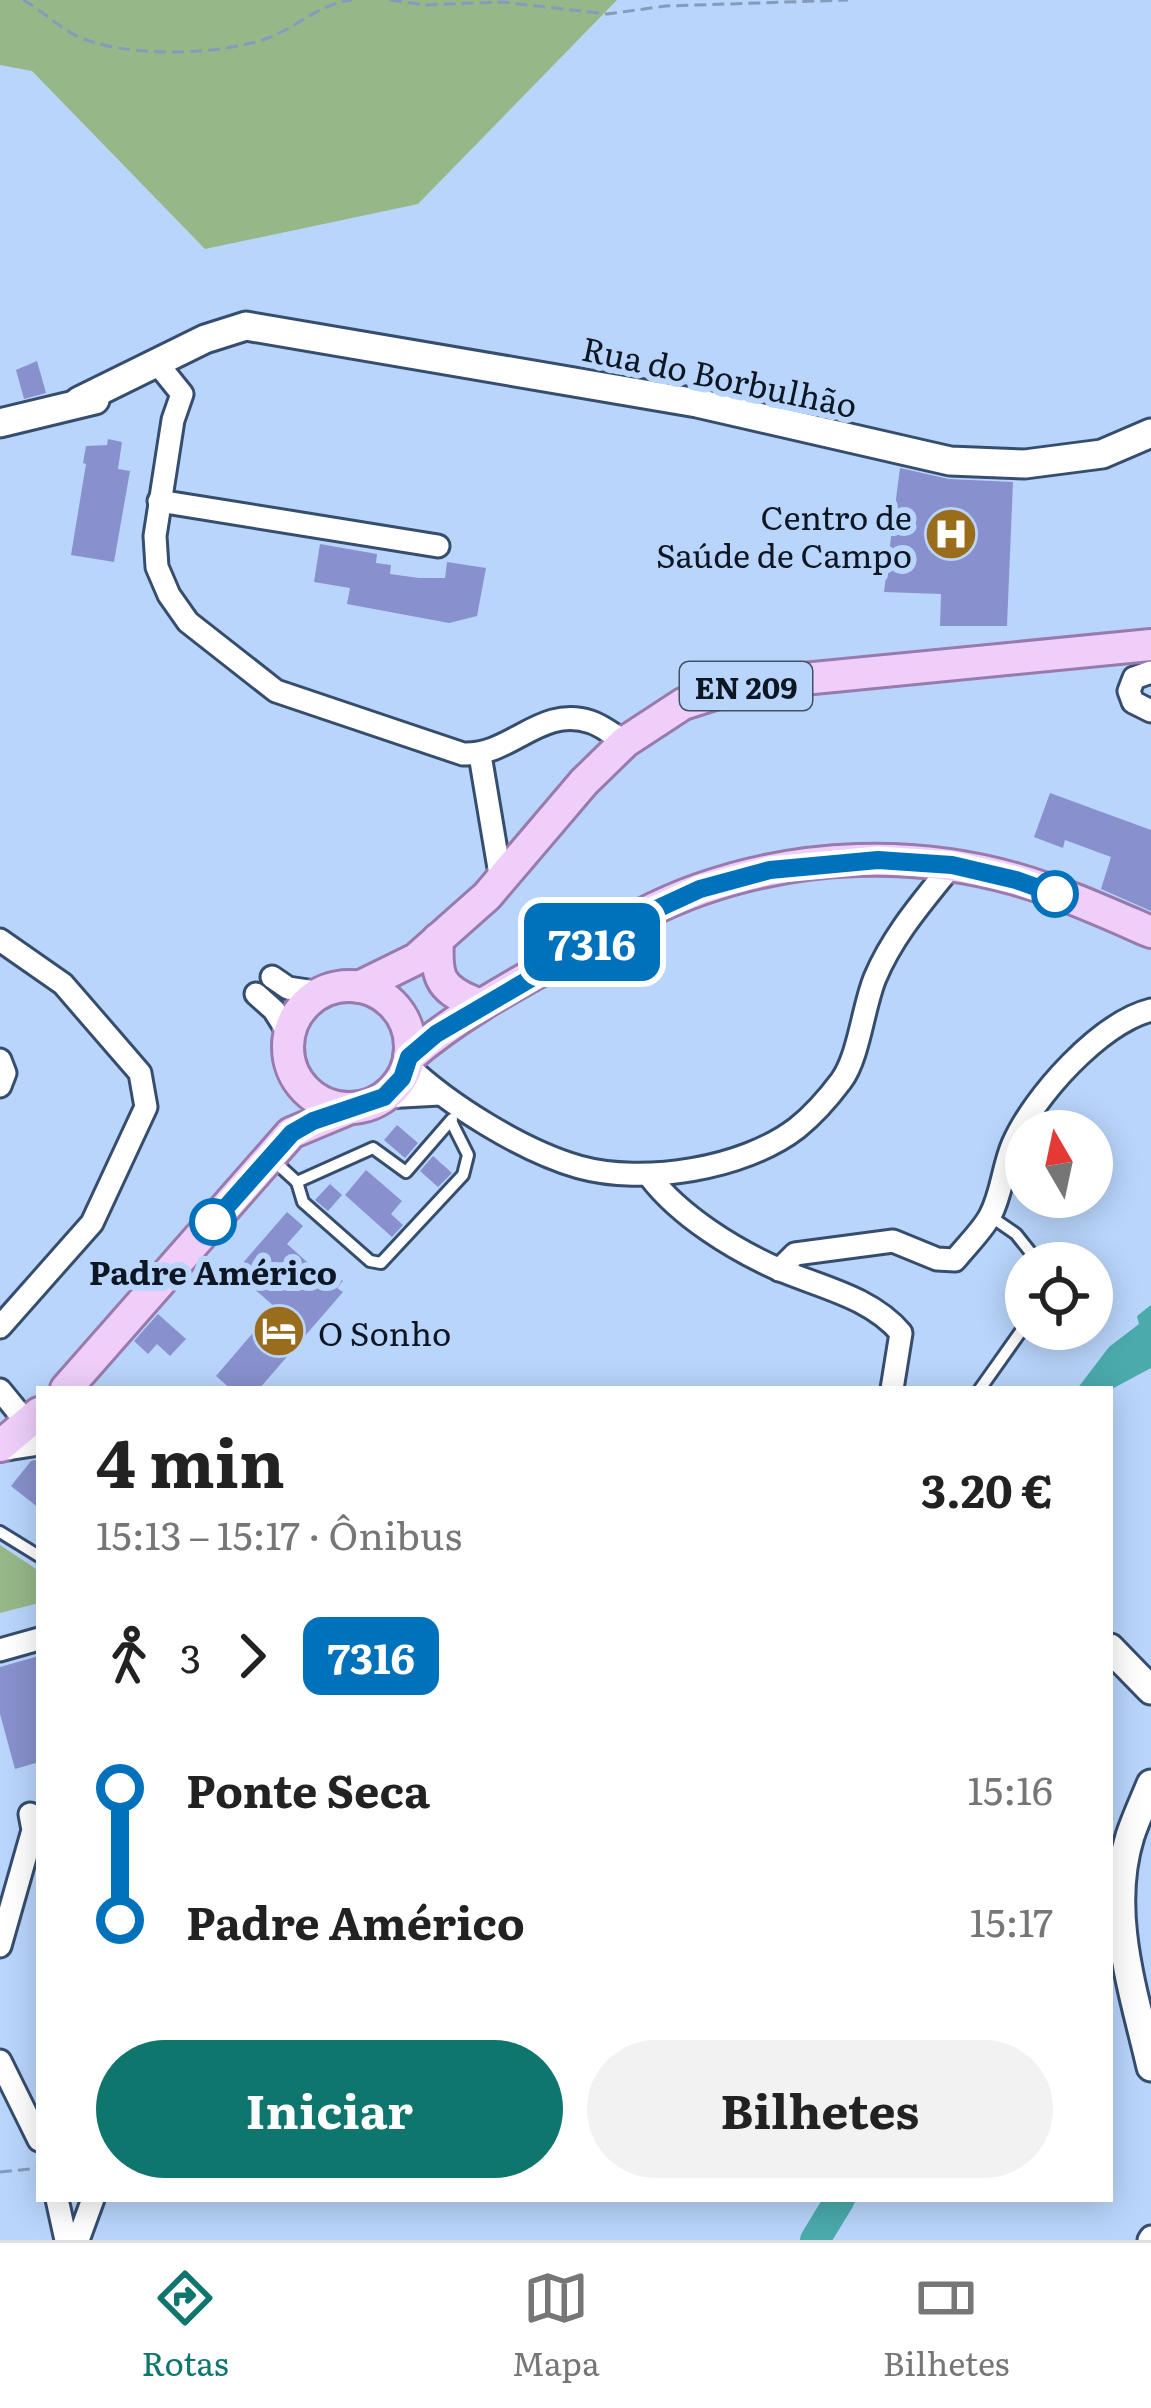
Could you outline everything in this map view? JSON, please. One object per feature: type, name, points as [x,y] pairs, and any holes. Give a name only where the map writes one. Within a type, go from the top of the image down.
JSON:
[{"type":"main road","name":"Rua do Borbulhão","points":[[163,369],[205,339],[246,326],[698,403],[950,461],[1025,464],[1102,454],[1151,433]]},
{"type":"main road","name":"Rua do Borbulhão","points":[[0,423],[80,401],[272,330]]},
{"type":"main road","name":"EN 209","points":[[358,987],[427,949],[501,880],[584,782],[625,742],[683,704],[733,688],[1151,645]]},
{"type":"main road","points":[[69,1386],[292,1133],[384,1097],[408,1061],[485,999],[700,889],[812,863],[952,865],[1016,880],[1151,932]]},
{"type":"main road","name":"EN 209","points":[[401,1015],[427,949]]},
{"type":"main road","points":[[427,949],[453,994],[485,999]]},
{"type":"main road","points":[[292,1133],[295,1076],[289,1034],[297,1015],[321,994],[358,987],[381,995],[401,1015],[408,1031],[408,1061]]},
{"type":"main road","points":[[401,1015],[443,1014],[485,999]]},
{"type":"main road","points":[[295,1076],[319,1100],[351,1108]]},
{"type":"main road","points":[[0,1446],[36,1422]]},
{"type":"main road","points":[[1113,1651],[1151,1690]]},
{"type":"main road","points":[[1151,1784],[1129,1840],[1121,1905],[1123,1944],[1151,2067]]},
{"type":"street","points":[[163,369],[162,401],[173,420],[154,536],[158,567],[169,595],[205,636],[276,691],[464,754],[501,748],[535,724],[555,719],[591,722],[625,742]]},
{"type":"street","points":[[159,501],[438,546]]},
{"type":"street","points":[[1151,672],[1134,678],[1129,691],[1133,702],[1151,710]]},
{"type":"street","points":[[480,754],[501,880]]},
{"type":"street","points":[[384,1097],[450,1107],[579,1167],[650,1177],[736,1159],[797,1129],[844,1078],[874,979],[897,934],[952,865]]},
{"type":"street","points":[[0,940],[63,984],[140,1073],[146,1107],[92,1223],[0,1327]]},
{"type":"street","points":[[272,977],[288,988],[321,994]]},
{"type":"street","points":[[256,994],[274,1010],[289,1034]]},
{"type":"street","points":[[779,1270],[795,1254],[893,1241],[937,1259],[955,1260],[990,1216],[1014,1142],[1038,1106],[1095,1037],[1129,1016],[1151,1010]]},
{"type":"street","points":[[0,1060],[5,1073],[0,1086]]},
{"type":"street","points":[[408,1061],[450,1107]]},
{"type":"street","points":[[650,1177],[664,1195],[718,1234],[779,1270],[824,1285],[889,1319],[902,1333],[893,1386]]},
{"type":"street","points":[[0,1390],[36,1422]]},
{"type":"street","points":[[0,1650],[36,1640]]},
{"type":"street","points":[[0,1946],[33,1830],[30,1814]]},
{"type":"street","points":[[0,2062],[36,2133]]},
{"type":"street","points":[[58,2202],[66,2240]]},
{"type":"street","points":[[78,2240],[86,2202]]},
{"type":"lane","points":[[270,1157],[297,1182],[303,1202],[370,1261],[381,1263],[464,1174],[468,1155],[450,1107]]},
{"type":"lane","points":[[297,1182],[373,1148],[406,1172],[450,1107]]},
{"type":"lane","points":[[990,1216],[1023,1242]]},
{"type":"lane","points":[[982,1386],[1008,1350]]},
{"type":"lane","points":[[0,1532],[36,1551]]},
{"type":"path","points":[[23,0],[72,34],[102,46],[191,52],[262,40],[321,9],[352,0]]},
{"type":"path","points":[[390,0],[425,5],[502,2],[607,14],[666,6],[848,0]]},
{"type":"path","points":[[0,2173],[36,2168]]},
{"type":"shaded area","points":[[0,0],[617,0],[418,204],[205,249],[32,71],[0,65]]},
{"type":"shaded area","points":[[1151,1305],[1151,1368],[1113,1388],[1079,1386],[1107,1350],[1113,1350],[1113,1344],[1139,1324],[1137,1316]]},
{"type":"shaded area","points":[[0,1545],[36,1569],[36,1604],[0,1613]]},
{"type":"building","points":[[37,361],[46,393],[24,399],[16,370]]},
{"type":"building","points":[[108,439],[122,442],[118,469],[130,471],[114,562],[71,555],[86,446],[107,445]]},
{"type":"building","name":"Centro de Saúde de Campo","points":[[900,468],[949,479],[1013,482],[1007,626],[940,626],[941,594],[884,592]]},
{"type":"building","points":[[320,544],[377,554],[376,563],[391,565],[390,574],[445,578],[447,562],[486,568],[477,616],[449,623],[347,604],[350,588],[314,582]]},
{"type":"building","points":[[1050,793],[1151,830],[1151,911],[1101,889],[1111,857],[1065,840],[1063,848],[1034,837]]},
{"type":"building","points":[[397,1125],[418,1143],[405,1158],[384,1140]]},
{"type":"building","points":[[433,1156],[452,1173],[438,1187],[420,1171]]},
{"type":"building","points":[[366,1170],[402,1201],[391,1214],[403,1225],[392,1237],[345,1195]]},
{"type":"building","points":[[330,1184],[342,1195],[328,1211],[315,1200]]},
{"type":"building","points":[[287,1212],[303,1226],[287,1244],[316,1270],[322,1263],[343,1281],[337,1288],[343,1292],[262,1386],[228,1386],[216,1376],[275,1307],[235,1272]]},
{"type":"building","points":[[158,1314],[186,1339],[170,1356],[157,1344],[148,1354],[134,1341]]},
{"type":"building","points":[[36,1460],[36,1506],[11,1486]]},
{"type":"building","points":[[36,1657],[36,1763],[15,1769],[0,1714],[0,1667]]},
{"type":"waterway","points":[[815,2240],[838,2202]]},
{"type":"bus line","name":"7316","points":[[213,1222],[292,1133],[384,1097],[402,1078],[409,1057],[436,1034],[622,925],[700,889],[812,863],[902,860],[952,865],[1055,894]]},
{"type":"place","name":"Centro de Saúde de Campo","points":[[951,534]]},
{"type":"place","name":"Padre Américo","points":[[213,1222]]},
{"type":"place","name":"O Sonho","points":[[279,1331]]}]
